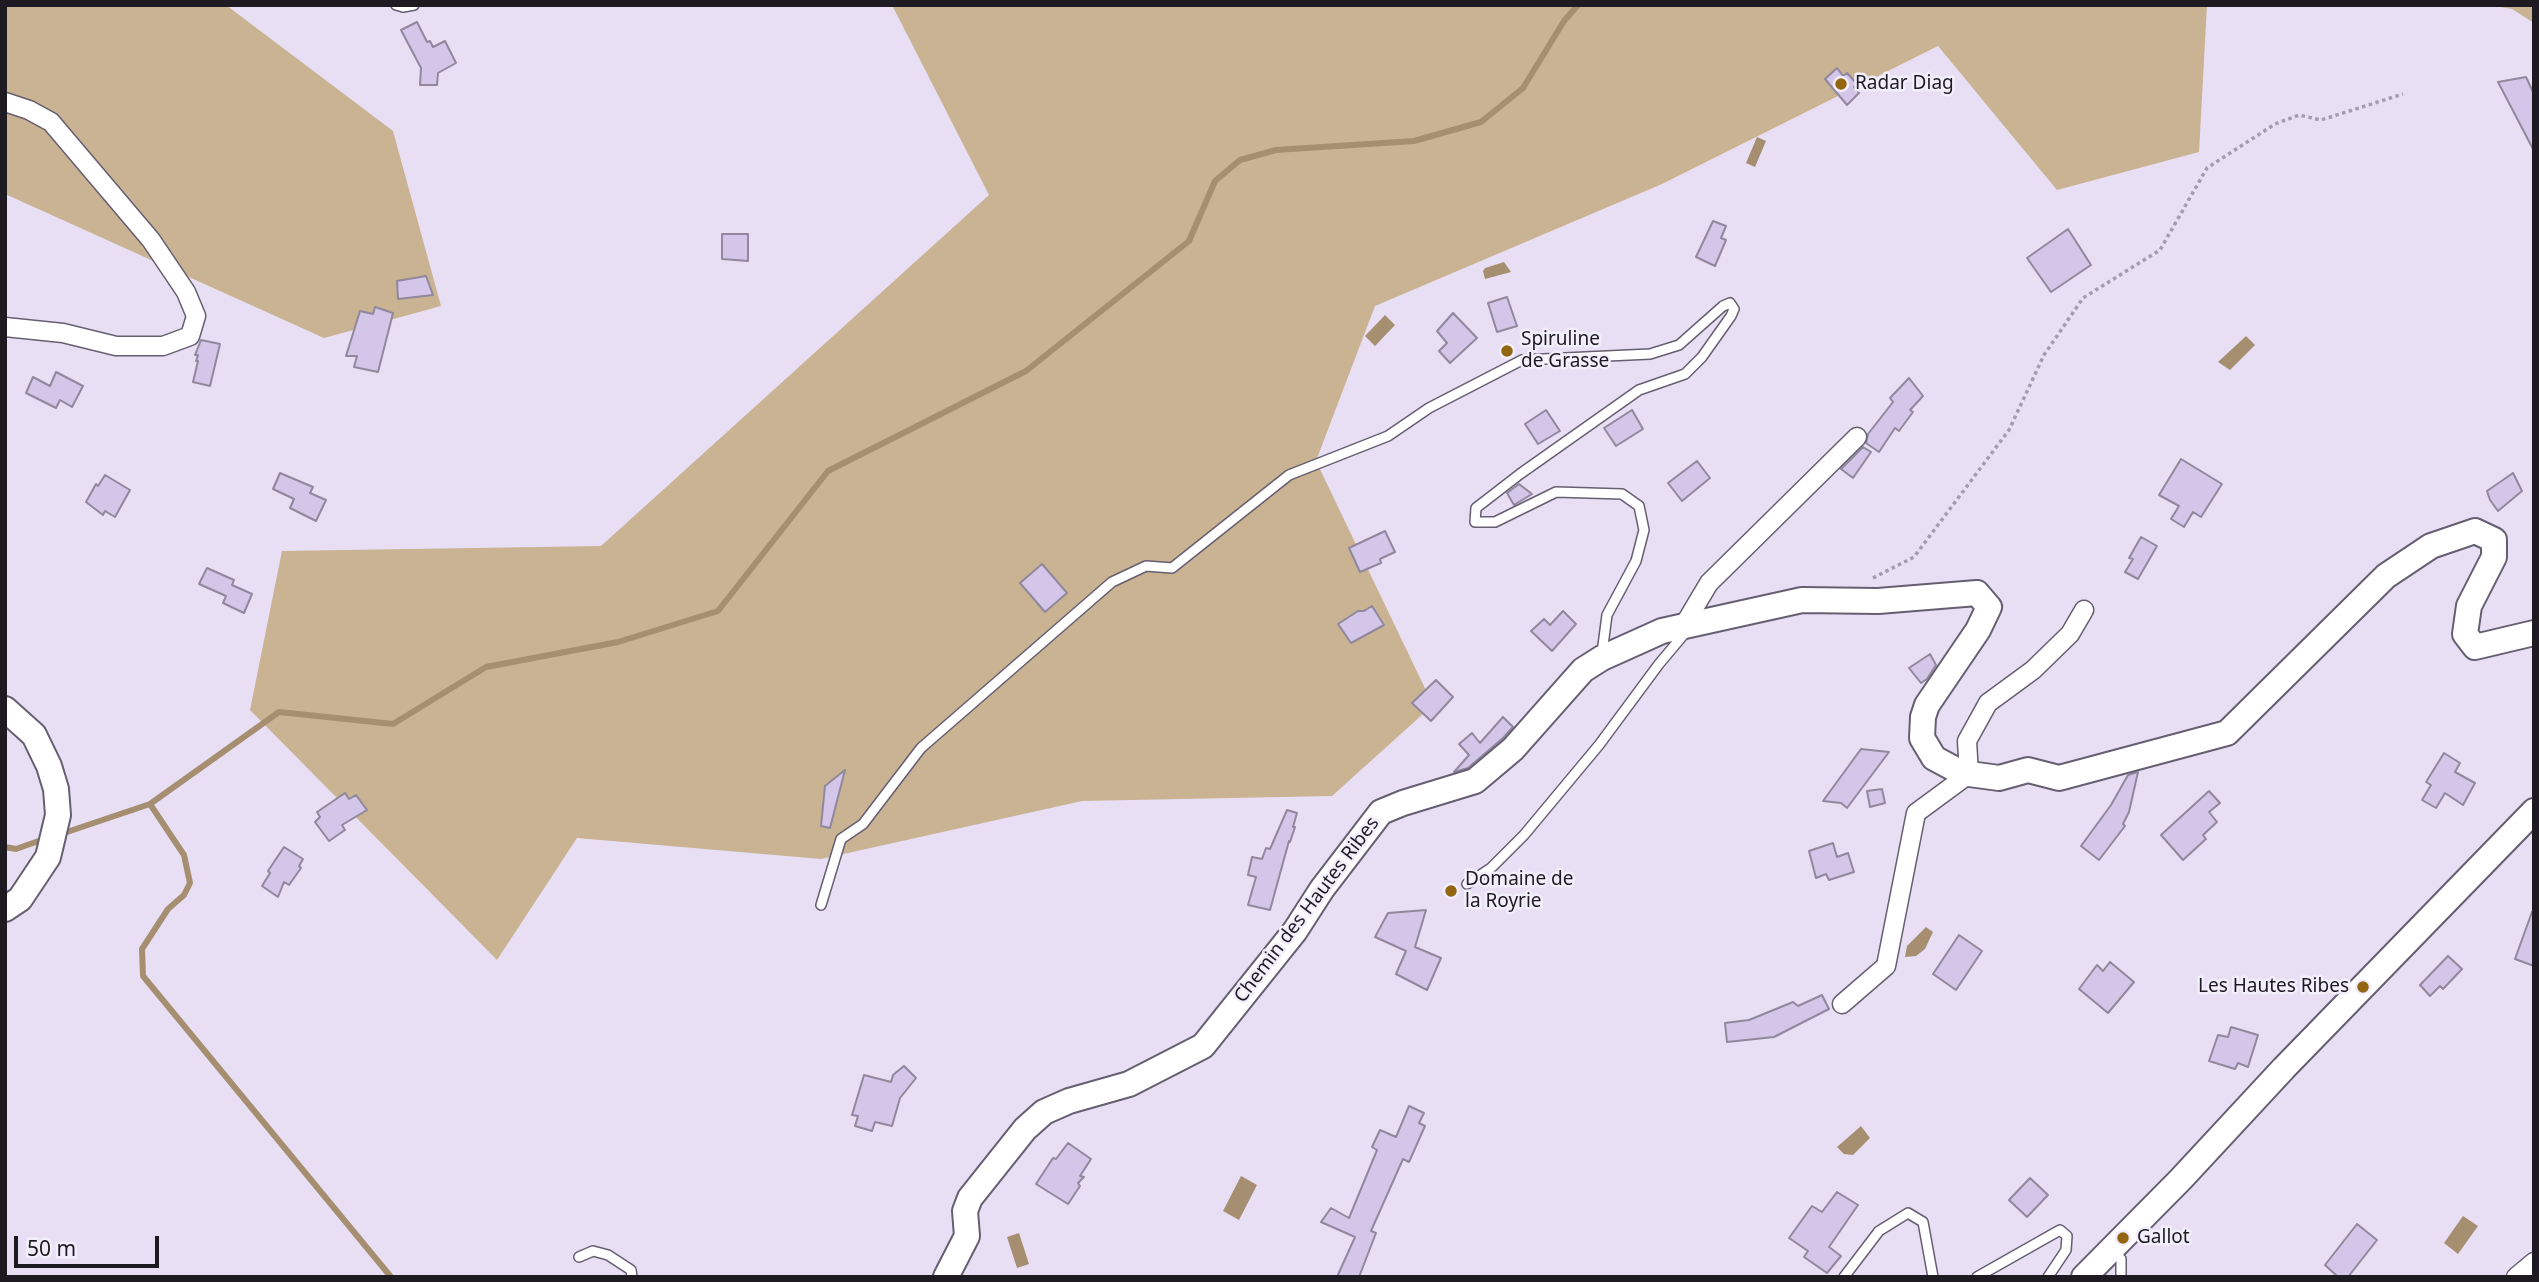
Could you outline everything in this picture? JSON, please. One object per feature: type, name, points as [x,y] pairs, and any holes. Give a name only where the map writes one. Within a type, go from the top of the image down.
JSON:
[{"type":"street","points":[[5,102],[29,110],[51,122],[151,240],[186,292],[196,316],[190,336],[163,345],[116,346],[63,334],[5,327]]},
{"type":"street","points":[[1689,624],[1709,583],[1857,437]]},
{"type":"street","name":"Chemin des Hautes Ribes","points":[[946,1277],[967,1236],[965,1211],[971,1198],[1025,1129],[1044,1112],[1069,1101],[1129,1084],[1203,1046],[1295,930],[1322,889],[1381,812],[1475,780],[1513,749],[1583,670],[1602,658],[1662,631],[1802,600],[1878,601],[1977,593],[1989,607],[1978,630],[1927,705],[1923,717],[1922,738],[1934,758],[1962,772],[1999,778],[2028,770],[2059,778],[2227,733],[2386,576],[2431,547],[2475,531],[2494,540],[2494,557],[2469,606],[2465,634],[2475,647],[2534,633]]},
{"type":"street","points":[[1842,1004],[1886,966],[1916,813],[1969,774],[1967,741],[1988,703],[2034,670],[2070,634],[2084,610]]},
{"type":"street","points":[[5,709],[34,735],[49,766],[56,789],[58,815],[48,857],[13,904]]},
{"type":"street","points":[[2084,1277],[2534,811]]},
{"type":"street","points":[[2515,1277],[2529,1268]]},
{"type":"lane","points":[[396,5],[414,5]]},
{"type":"lane","points":[[821,905],[841,839],[863,824],[921,748],[1112,582],[1146,566],[1172,568],[1289,474],[1388,436],[1429,408],[1522,360],[1650,354],[1679,345],[1723,306],[1730,303],[1734,309],[1731,316],[1702,357],[1685,374],[1639,390],[1476,508],[1475,522],[1495,522],[1556,492],[1622,494],[1640,506],[1644,530],[1636,561],[1607,615],[1602,658]]},
{"type":"lane","points":[[1467,884],[1491,868],[1524,835],[1599,746],[1689,624]]},
{"type":"lane","points":[[1844,1277],[1879,1231],[1908,1213],[1923,1222],[1933,1277]]},
{"type":"lane","points":[[1977,1277],[2060,1230],[2067,1236],[2066,1250],[2048,1277]]},
{"type":"lane","points":[[2112,1249],[2120,1259],[2121,1277]]},
{"type":"lane","points":[[579,1257],[593,1251],[608,1255],[631,1270],[632,1277]]},
{"type":"path","points":[[1872,579],[1914,557],[2008,430],[2044,355],[2083,298],[2160,250],[2207,167],[2275,124],[2300,115],[2321,120],[2403,94]]},
{"type":"shaded area","points":[[5,5],[226,5],[393,131],[441,306],[324,338],[5,194]]},
{"type":"shaded area","points":[[892,5],[2207,5],[2199,152],[2057,190],[1938,46],[1662,184],[1375,306],[1316,461],[1433,705],[1332,796],[1082,801],[821,859],[577,838],[497,960],[250,710],[282,551],[601,546],[989,195]]},
{"type":"shaded area","points":[[2488,5],[2534,5],[2534,23],[2512,9]]},
{"type":"shaded area","points":[[1757,137],[1766,141],[1755,167],[1746,163]]},
{"type":"shaded area","points":[[1504,262],[1511,272],[1485,279],[1485,268]]},
{"type":"shaded area","points":[[1385,315],[1395,325],[1375,346],[1365,336]]},
{"type":"shaded area","points":[[2246,336],[2255,345],[2230,370],[2218,362]]},
{"type":"shaded area","points":[[1926,927],[1933,932],[1925,949],[1916,956],[1905,957],[1907,946]]},
{"type":"shaded area","points":[[1861,1126],[1870,1138],[1853,1155],[1844,1154],[1837,1147]]},
{"type":"shaded area","points":[[1241,1176],[1257,1185],[1239,1220],[1223,1211]]},
{"type":"shaded area","points":[[2463,1216],[2478,1226],[2458,1254],[2444,1243]]},
{"type":"shaded area","points":[[1019,1233],[1029,1264],[1017,1268],[1007,1237]]},
{"type":"building","points":[[417,22],[427,42],[430,41],[433,47],[445,41],[456,63],[438,73],[437,85],[420,85],[421,68],[401,30]]},
{"type":"building","points":[[1837,68],[1843,76],[1847,73],[1857,84],[1854,87],[1859,93],[1847,105],[1825,79]]},
{"type":"building","points":[[2526,77],[2534,94],[2534,151],[2498,82]]},
{"type":"building","points":[[1713,221],[1726,226],[1721,238],[1726,240],[1715,266],[1696,257]]},
{"type":"building","points":[[2068,229],[2091,265],[2051,292],[2027,258]]},
{"type":"building","points":[[722,234],[748,234],[748,261],[722,259]]},
{"type":"building","points":[[426,276],[433,295],[398,299],[397,281]]},
{"type":"building","points":[[1507,297],[1517,326],[1497,332],[1488,303]]},
{"type":"building","points":[[375,307],[393,313],[378,372],[354,367],[357,356],[346,356],[360,311],[373,314]]},
{"type":"building","points":[[1453,313],[1477,338],[1450,363],[1439,351],[1447,343],[1437,331]]},
{"type":"building","points":[[201,340],[220,344],[210,386],[193,382],[198,361],[198,355],[195,355]]},
{"type":"building","points":[[56,372],[83,386],[72,407],[60,400],[56,408],[26,393],[33,377],[50,386]]},
{"type":"building","points":[[1909,378],[1923,396],[1910,410],[1913,412],[1899,431],[1895,428],[1879,452],[1866,443],[1868,434],[1893,402],[1890,398]]},
{"type":"building","points":[[1546,410],[1560,431],[1538,444],[1525,424]]},
{"type":"building","points":[[1632,410],[1643,429],[1616,446],[1604,428]]},
{"type":"building","points":[[1863,447],[1871,452],[1853,478],[1841,469]]},
{"type":"building","points":[[2181,459],[2222,484],[2201,517],[2193,512],[2184,527],[2171,519],[2179,506],[2159,495]]},
{"type":"building","points":[[1697,461],[1710,478],[1682,501],[1668,483]]},
{"type":"building","points":[[280,473],[313,487],[310,493],[326,500],[316,521],[290,508],[294,499],[273,489]]},
{"type":"building","points":[[2513,473],[2522,491],[2498,511],[2487,491]]},
{"type":"building","points":[[105,475],[130,490],[115,517],[105,511],[103,515],[86,502],[96,484],[98,486]]},
{"type":"building","points":[[1519,484],[1532,494],[1514,505],[1507,493]]},
{"type":"building","points":[[1385,531],[1395,552],[1380,559],[1381,563],[1360,572],[1349,548]]},
{"type":"building","points":[[2141,537],[2157,546],[2138,579],[2125,572],[2133,559],[2129,558]]},
{"type":"building","points":[[1042,564],[1067,593],[1045,612],[1020,583]]},
{"type":"building","points":[[207,568],[234,580],[232,585],[252,594],[244,613],[223,603],[226,596],[199,584]]},
{"type":"building","points":[[1372,606],[1384,625],[1351,643],[1338,624],[1358,611]]},
{"type":"building","points":[[1563,611],[1576,624],[1552,651],[1531,631],[1544,619],[1550,625]]},
{"type":"building","points":[[1930,654],[1936,665],[1921,683],[1909,668]]},
{"type":"building","points":[[1436,680],[1453,697],[1431,721],[1412,703]]},
{"type":"building","points":[[1503,717],[1513,727],[1468,768],[1454,772],[1469,755],[1459,744],[1472,733],[1480,743]]},
{"type":"building","points":[[1861,749],[1889,752],[1847,808],[1841,803],[1823,801]]},
{"type":"building","points":[[2444,753],[2460,763],[2455,772],[2475,783],[2463,805],[2445,793],[2436,808],[2422,800],[2431,785],[2426,782]]},
{"type":"building","points":[[845,770],[830,828],[821,826],[825,786]]},
{"type":"building","points":[[2138,772],[2129,812],[2123,824],[2125,826],[2099,860],[2081,846],[2111,805],[2128,775]]},
{"type":"building","points":[[1882,789],[1885,803],[1870,807],[1867,791]]},
{"type":"building","points":[[2209,791],[2220,803],[2209,812],[2217,822],[2203,835],[2206,839],[2183,860],[2161,835]]},
{"type":"building","points":[[345,793],[349,799],[356,795],[367,810],[342,825],[345,830],[329,841],[315,822],[320,817],[317,812]]},
{"type":"building","points":[[1287,810],[1297,813],[1295,827],[1270,910],[1248,905],[1256,877],[1248,875],[1252,857],[1262,859],[1266,848],[1270,849]]},
{"type":"building","points":[[1833,843],[1837,857],[1848,853],[1854,872],[1829,880],[1826,874],[1816,878],[1809,851]]},
{"type":"building","points":[[284,847],[303,859],[299,866],[301,868],[289,885],[284,882],[278,897],[262,886],[270,873],[268,871]]},
{"type":"building","points":[[1426,910],[1415,947],[1441,958],[1427,990],[1396,974],[1406,951],[1375,937],[1388,913]]},
{"type":"building","points":[[2532,912],[2534,913],[2534,966],[2515,959]]},
{"type":"building","points":[[1959,935],[1982,951],[1956,990],[1933,974]]},
{"type":"building","points":[[2448,956],[2462,969],[2443,989],[2440,986],[2430,996],[2420,985]]},
{"type":"building","points":[[2110,962],[2134,982],[2108,1013],[2079,989],[2097,965],[2103,971]]},
{"type":"building","points":[[1822,995],[1829,1009],[1774,1037],[1727,1042],[1725,1023],[1749,1020],[1793,1002],[1798,1006]]},
{"type":"building","points":[[2231,1027],[2258,1035],[2248,1067],[2238,1063],[2235,1069],[2209,1061],[2218,1035],[2228,1037]]},
{"type":"building","points":[[904,1066],[916,1078],[900,1098],[892,1126],[875,1122],[872,1131],[855,1126],[858,1116],[852,1115],[864,1075],[891,1082],[893,1075]]},
{"type":"building","points":[[1409,1106],[1424,1113],[1419,1123],[1425,1126],[1409,1162],[1403,1159],[1371,1231],[1376,1233],[1359,1277],[1337,1277],[1355,1237],[1321,1222],[1331,1208],[1349,1218],[1377,1150],[1372,1147],[1380,1130],[1396,1137]]},
{"type":"building","points":[[1068,1143],[1091,1159],[1080,1176],[1084,1177],[1078,1183],[1080,1186],[1068,1204],[1036,1184],[1053,1158],[1056,1159]]},
{"type":"building","points":[[2030,1178],[2048,1195],[2027,1217],[2009,1200]]},
{"type":"building","points":[[1837,1192],[1858,1205],[1829,1247],[1841,1256],[1827,1273],[1804,1257],[1808,1251],[1789,1238],[1812,1206],[1822,1212]]},
{"type":"building","points":[[2357,1224],[2377,1240],[2348,1277],[2338,1277],[2325,1265]]},
{"type":"waterway","points":[[61,834],[150,804],[279,712],[393,724],[486,667],[618,642],[718,611],[828,471],[1026,371],[1189,241],[1215,181],[1240,160],[1276,150],[1414,141],[1481,122],[1523,88],[1564,21],[1578,5]]},
{"type":"waterway","points":[[150,804],[184,855],[190,883],[184,895],[168,909],[142,949],[143,976],[391,1277]]},
{"type":"waterway","points":[[5,847],[16,849],[47,838]]},
{"type":"place","name":"Radar Diag","points":[[1841,84]]},
{"type":"place","name":"Spiruline de Grasse","points":[[1507,351]]},
{"type":"place","name":"Domaine de la Royrie","points":[[1451,891]]},
{"type":"place","name":"Les Hautes Ribes","points":[[2363,987]]},
{"type":"place","name":"Gallot","points":[[2123,1238]]}]
